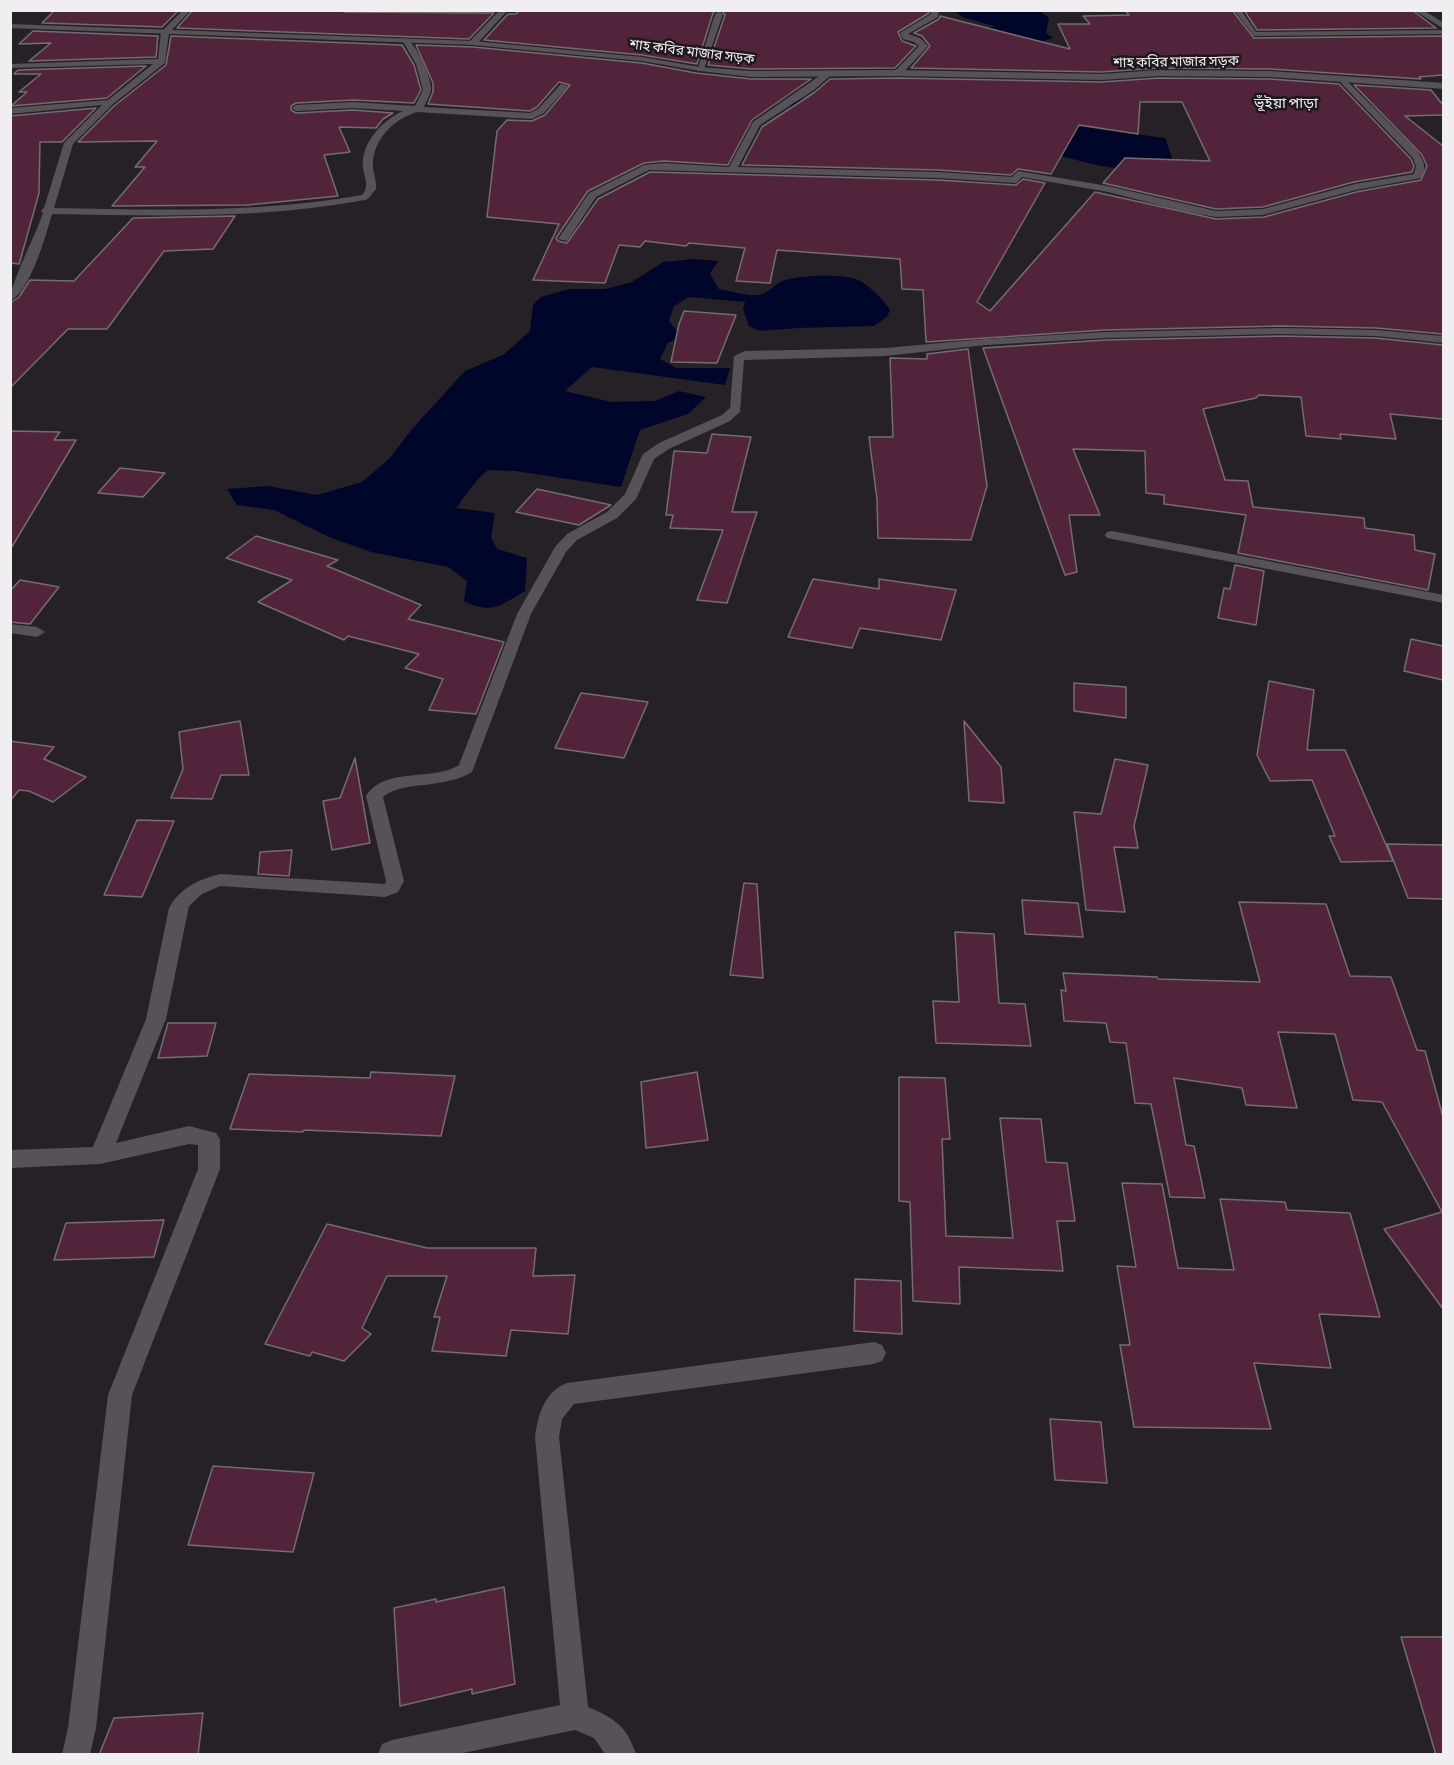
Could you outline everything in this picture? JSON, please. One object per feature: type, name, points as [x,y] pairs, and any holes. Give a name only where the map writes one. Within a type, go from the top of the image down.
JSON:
[{"type":"street","points":[[10,298],[20,285],[41,235],[46,211],[69,143],[110,102],[162,61],[165,32],[188,10]]},
{"type":"street","points":[[473,44],[505,10]]},
{"type":"street","points":[[898,73],[924,46],[917,40],[906,37],[904,33],[935,15],[935,10]]},
{"type":"street","points":[[1237,10],[1254,34],[1443,29]]},
{"type":"street","points":[[1417,10],[1443,29]]},
{"type":"street","points":[[700,69],[719,14]]},
{"type":"street","name":"শাহ কবির মাজার সড়ক","points":[[10,26],[473,44],[642,59],[700,69],[752,74],[898,73],[1089,76],[1159,73],[1270,74],[1344,81],[1443,86]]},
{"type":"street","points":[[406,40],[420,64],[427,90],[419,108]]},
{"type":"street","points":[[10,66],[162,61]]},
{"type":"street","points":[[732,170],[756,124],[811,88],[828,73]]},
{"type":"street","points":[[563,239],[592,195],[647,167],[938,175],[1016,180],[1018,174],[1108,189],[1182,208],[1216,214],[1263,212],[1355,187],[1418,176],[1421,169],[1420,162],[1412,151],[1344,81]]},
{"type":"street","points":[[296,108],[353,105],[532,116],[541,111],[564,86]]},
{"type":"street","points":[[10,111],[110,102]]},
{"type":"street","points":[[46,211],[246,213],[296,209],[365,197],[373,186],[368,166],[370,150],[392,119],[405,111],[419,108]]},
{"type":"street","points":[[100,1155],[156,1019],[178,908],[187,894],[202,885],[220,880],[385,891],[392,888],[396,881],[374,796],[378,790],[389,785],[445,778],[458,775],[466,768],[524,614],[560,550],[572,537],[612,515],[631,496],[648,458],[664,446],[726,418],[736,409],[738,358],[756,353],[885,352],[986,342],[1105,335],[1293,331],[1376,333],[1443,340]]},
{"type":"street","points":[[1112,535],[1443,599]]},
{"type":"street","points":[[10,628],[37,632]]},
{"type":"street","points":[[10,1159],[100,1155],[189,1135],[209,1139],[209,1169],[120,1395],[82,1728],[76,1755]]},
{"type":"street","points":[[575,1716],[547,1437],[550,1415],[567,1394],[874,1353]]},
{"type":"street","points":[[392,1755],[575,1716],[604,1728],[622,1755]]},
{"type":"water","points":[[955,11],[1040,11],[1049,18],[1046,33],[1053,38],[1035,44],[977,32],[994,26],[962,17]]},
{"type":"water","points":[[823,92],[1165,138],[1174,164],[1129,170],[1101,166],[1003,142],[791,109],[790,103]]},
{"type":"water","points":[[694,259],[718,261],[710,274],[719,289],[757,295],[765,293],[781,281],[792,278],[840,276],[856,279],[865,284],[880,297],[890,310],[887,317],[874,326],[760,331],[749,326],[743,309],[745,302],[689,297],[674,306],[669,321],[681,336],[668,343],[660,359],[676,368],[730,368],[725,385],[592,367],[565,391],[611,402],[655,401],[679,391],[706,397],[688,414],[640,430],[621,487],[515,471],[488,470],[477,480],[456,508],[495,513],[491,537],[497,549],[527,558],[525,591],[503,604],[489,608],[464,601],[467,581],[448,567],[371,552],[329,537],[274,510],[237,505],[227,489],[268,486],[317,495],[362,482],[390,458],[412,429],[465,371],[503,355],[530,331],[533,305],[541,297],[569,289],[605,289],[632,282],[663,262]]},
{"type":"building","points":[[55,10],[179,10],[162,27],[42,23]]},
{"type":"building","points":[[193,10],[494,13],[469,39],[177,28]]},
{"type":"building","points":[[520,10],[717,10],[713,13],[697,64],[642,55],[484,40],[508,14],[516,14]]},
{"type":"building","points":[[721,10],[929,10],[929,13],[898,32],[902,41],[916,46],[895,68],[751,69],[708,65],[725,15]]},
{"type":"building","points":[[1125,10],[1232,10],[1254,38],[1443,36],[1443,75],[1419,77],[1421,79],[1270,69],[1159,68],[1101,72],[911,68],[930,46],[922,36],[914,33],[939,19],[940,16],[1070,49],[1058,24],[1090,24],[1083,16],[1129,15]]},
{"type":"building","points":[[1244,10],[1412,10],[1436,28],[1257,30]]},
{"type":"building","points":[[33,31],[158,36],[156,57],[29,61],[51,43],[19,44]]},
{"type":"building","points":[[171,36],[402,45],[414,65],[421,90],[414,103],[353,100],[296,103],[291,106],[291,110],[296,113],[353,110],[393,113],[383,119],[376,128],[339,127],[350,152],[324,155],[338,196],[247,205],[112,206],[145,167],[135,167],[157,141],[78,142],[114,106],[166,65]]},
{"type":"building","points":[[416,45],[473,47],[642,63],[696,73],[751,79],[811,79],[752,120],[728,165],[664,161],[644,163],[588,191],[556,238],[558,241],[567,243],[598,199],[650,172],[938,180],[1016,185],[1023,179],[1045,183],[977,302],[990,311],[1095,192],[1216,219],[1264,217],[1356,192],[1421,180],[1427,166],[1422,155],[1354,85],[1431,90],[1443,105],[1443,115],[1405,116],[1443,146],[1443,334],[1376,328],[1281,326],[1105,330],[926,342],[923,290],[902,289],[900,259],[777,250],[770,283],[736,281],[745,248],[689,243],[686,246],[645,241],[640,247],[619,245],[605,283],[533,280],[559,224],[487,217],[497,131],[507,120],[532,121],[545,115],[570,85],[559,82],[537,107],[530,111],[428,104],[433,92],[433,83]]},
{"type":"building","points":[[146,66],[107,98],[11,106],[27,92],[19,92],[41,74],[14,74],[18,70]]},
{"type":"building","points":[[1159,78],[1270,79],[1339,84],[1411,159],[1414,166],[1412,172],[1354,182],[1263,207],[1216,209],[1103,183],[1125,158],[1210,161],[1182,102],[1140,102],[1138,134],[1079,125],[1051,174],[1018,169],[1011,175],[938,170],[742,165],[762,127],[815,92],[830,79],[1101,82]]},
{"type":"building","points":[[96,108],[62,142],[40,142],[39,193],[19,264],[10,263],[10,116]]},
{"type":"building","points":[[235,216],[213,249],[164,251],[107,329],[68,329],[10,388],[10,303],[19,297],[30,280],[74,281],[133,218]]},
{"type":"building","points":[[684,311],[736,315],[717,363],[671,362]]},
{"type":"building","points":[[1281,336],[1376,338],[1443,345],[1443,419],[1390,414],[1396,439],[1340,434],[1341,439],[1306,436],[1301,397],[1259,395],[1256,398],[1203,409],[1225,480],[1248,481],[1253,507],[1364,518],[1365,528],[1414,535],[1415,550],[1435,554],[1428,590],[1238,553],[1246,515],[1164,504],[1164,495],[1146,493],[1145,451],[1073,449],[1100,515],[1069,515],[1077,572],[1065,575],[983,348],[1105,340]]},
{"type":"building","points":[[968,349],[987,486],[971,540],[878,538],[877,499],[869,437],[893,437],[890,358],[927,359],[927,354]]},
{"type":"building","points":[[10,431],[60,432],[54,440],[76,440],[10,550]]},
{"type":"building","points":[[712,434],[751,437],[732,512],[757,512],[727,603],[697,600],[723,530],[670,528],[673,515],[666,515],[674,451],[707,453]]},
{"type":"building","points":[[120,468],[165,473],[143,497],[98,493]]},
{"type":"building","points":[[537,489],[611,505],[579,525],[516,512]]},
{"type":"building","points":[[256,536],[338,560],[327,566],[421,605],[408,619],[504,642],[476,714],[429,710],[443,679],[405,668],[419,654],[348,636],[344,640],[258,602],[292,580],[226,558]]},
{"type":"building","points":[[1235,565],[1264,571],[1256,625],[1218,618],[1224,588],[1230,589]]},
{"type":"building","points":[[813,579],[879,589],[879,579],[956,590],[941,640],[860,628],[852,648],[788,637]]},
{"type":"building","points":[[20,580],[59,587],[30,624],[10,622],[10,591]]},
{"type":"building","points":[[1411,639],[1443,646],[1443,680],[1404,671]]},
{"type":"building","points":[[1269,681],[1314,690],[1307,750],[1345,750],[1393,861],[1341,862],[1329,836],[1335,836],[1312,780],[1270,781],[1257,755]]},
{"type":"building","points":[[1074,683],[1126,687],[1126,718],[1074,711]]},
{"type":"building","points":[[581,693],[648,702],[624,758],[555,748]]},
{"type":"building","points":[[240,721],[249,775],[221,775],[212,799],[171,798],[183,769],[179,732]]},
{"type":"building","points":[[964,721],[1001,767],[1004,803],[969,801]]},
{"type":"building","points":[[10,741],[54,747],[44,759],[86,777],[53,802],[29,791],[19,790],[10,801]]},
{"type":"building","points":[[355,758],[370,843],[332,850],[323,801],[340,798]]},
{"type":"building","points":[[1115,759],[1148,765],[1134,826],[1138,848],[1114,847],[1125,912],[1086,910],[1074,812],[1101,814]]},
{"type":"building","points":[[137,820],[174,821],[142,897],[104,895]]},
{"type":"building","points":[[1387,844],[1443,845],[1443,899],[1408,898]]},
{"type":"building","points":[[292,850],[289,876],[258,874],[260,852]]},
{"type":"building","points":[[744,883],[757,884],[763,978],[730,975]]},
{"type":"building","points":[[1022,900],[1078,903],[1083,937],[1025,934]]},
{"type":"building","points":[[1239,902],[1326,904],[1350,976],[1391,977],[1417,1050],[1425,1051],[1443,1117],[1443,1309],[1384,1229],[1442,1212],[1382,1102],[1353,1100],[1335,1034],[1278,1032],[1297,1108],[1246,1105],[1242,1088],[1174,1078],[1186,1145],[1194,1146],[1205,1198],[1170,1197],[1151,1104],[1135,1103],[1126,1043],[1110,1042],[1106,1023],[1064,1021],[1061,990],[1066,991],[1063,973],[1260,982]]},
{"type":"building","points":[[955,932],[994,934],[999,1003],[1025,1004],[1031,1046],[936,1043],[933,1001],[959,1002]]},
{"type":"building","points":[[168,1023],[216,1023],[207,1056],[158,1058]]},
{"type":"building","points":[[371,1072],[455,1076],[441,1136],[230,1129],[249,1074],[370,1078]]},
{"type":"building","points":[[697,1072],[708,1140],[646,1148],[641,1082]]},
{"type":"building","points":[[899,1077],[945,1078],[950,1139],[942,1139],[946,1236],[1013,1238],[1000,1118],[1041,1119],[1046,1162],[1067,1163],[1075,1221],[1057,1221],[1063,1271],[959,1267],[960,1304],[913,1301],[910,1202],[899,1201]]},
{"type":"building","points":[[1122,1183],[1162,1184],[1178,1268],[1234,1270],[1220,1199],[1285,1202],[1287,1210],[1350,1213],[1380,1317],[1319,1314],[1331,1368],[1254,1363],[1271,1429],[1134,1427],[1120,1345],[1130,1345],[1117,1266],[1136,1267]]},
{"type":"building","points":[[164,1220],[154,1257],[54,1260],[66,1223]]},
{"type":"building","points":[[327,1224],[427,1248],[536,1248],[533,1276],[575,1275],[568,1334],[511,1330],[506,1356],[432,1351],[440,1317],[434,1317],[447,1276],[387,1276],[362,1328],[371,1334],[344,1361],[312,1352],[310,1356],[265,1344]]},
{"type":"building","points":[[855,1279],[901,1281],[902,1334],[854,1331]]},
{"type":"building","points":[[1050,1419],[1101,1422],[1107,1483],[1055,1480]]},
{"type":"building","points":[[213,1466],[314,1473],[293,1552],[188,1545]]},
{"type":"building","points":[[504,1587],[515,1684],[472,1694],[472,1689],[400,1706],[394,1608],[436,1599],[436,1602]]},
{"type":"building","points":[[1401,1637],[1443,1637],[1443,1754],[1436,1755]]},
{"type":"building","points":[[203,1713],[198,1755],[99,1755],[114,1718]]},
{"type":"district","name":"ভূঁইয়া পাড়া","points":[[1286,103]]}]
